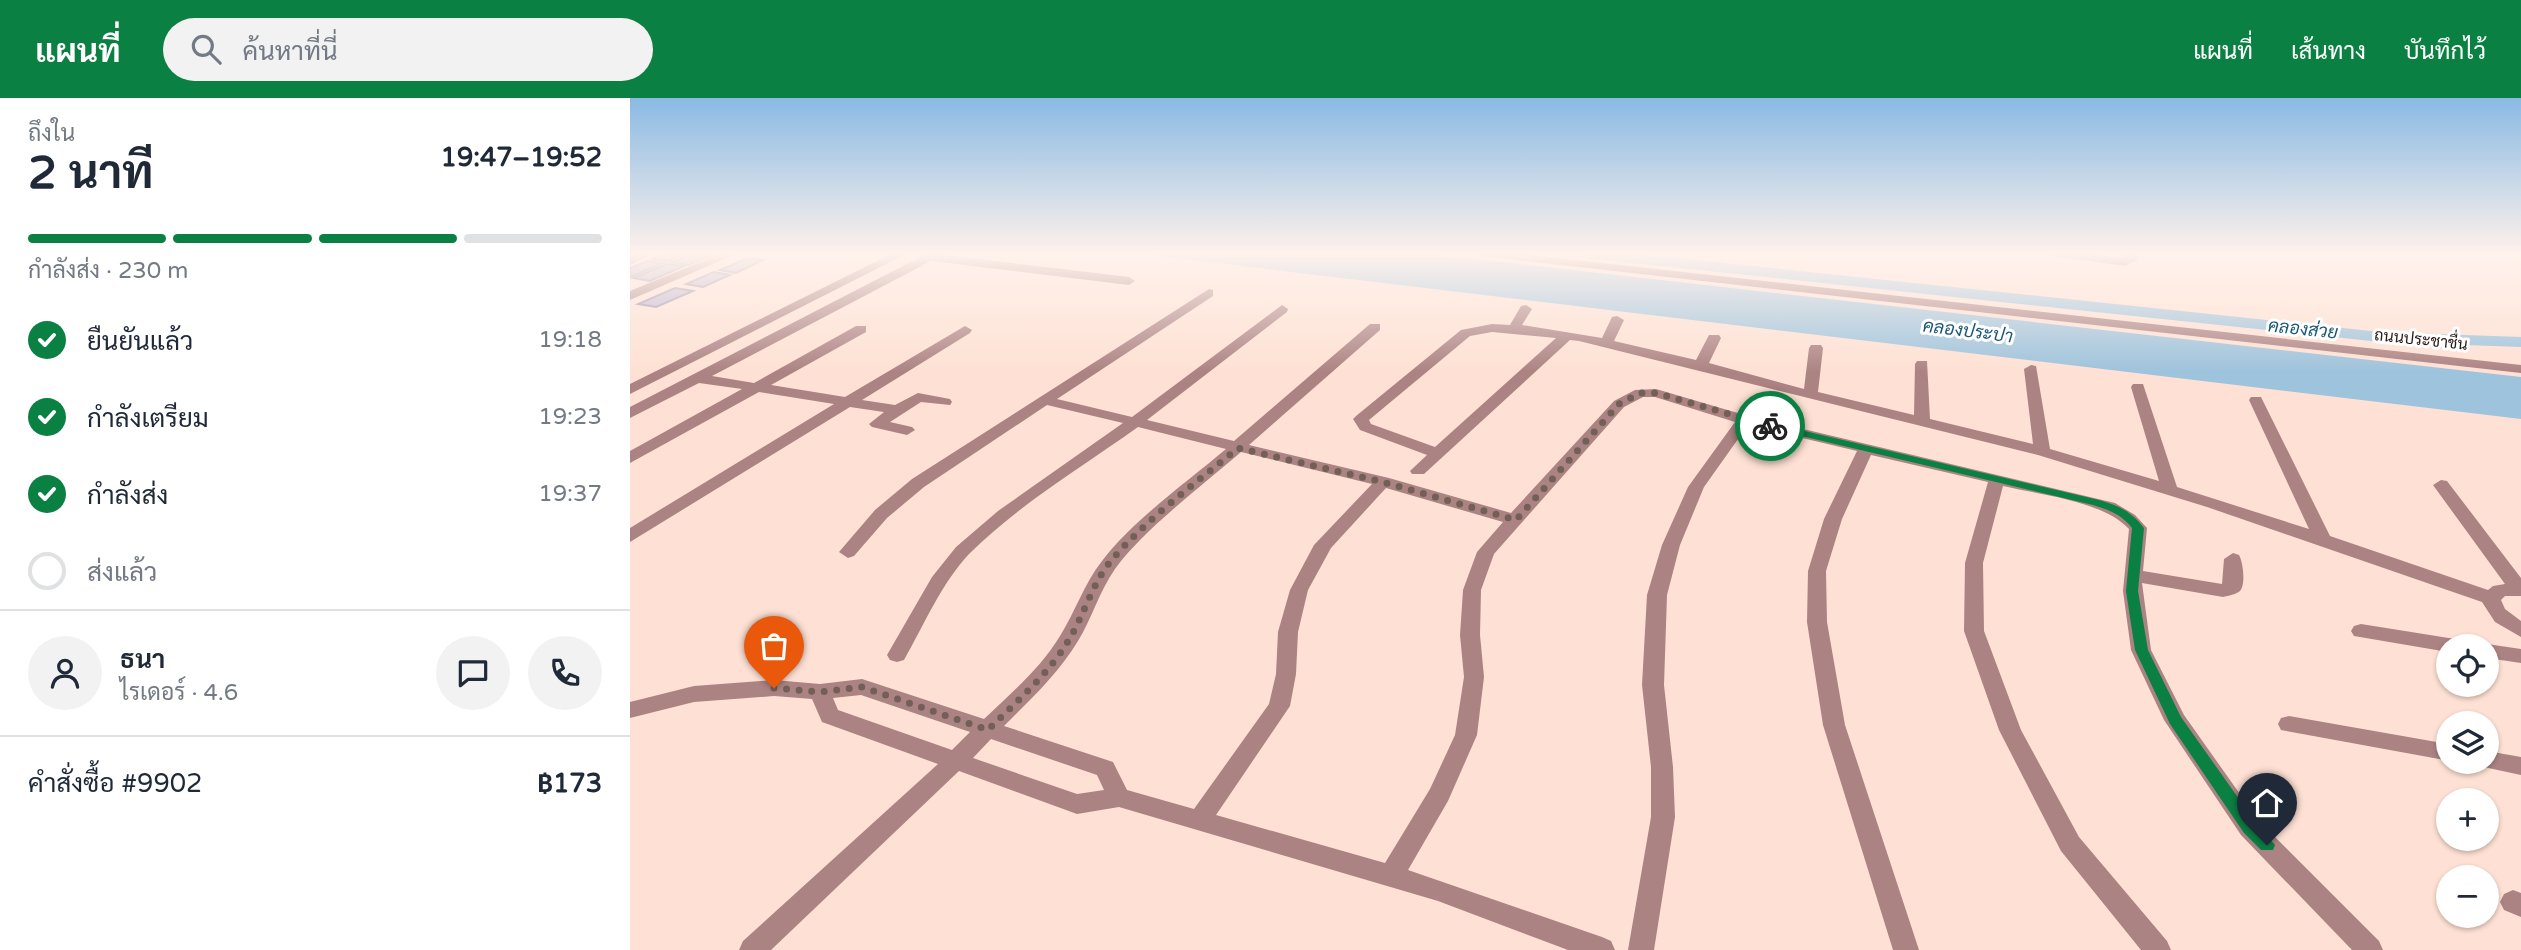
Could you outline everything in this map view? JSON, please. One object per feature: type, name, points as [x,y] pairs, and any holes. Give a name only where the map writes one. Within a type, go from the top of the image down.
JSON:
[{"type":"street","points":[[630,390],[823,293]]},
{"type":"street","points":[[630,413],[861,293]]},
{"type":"street","points":[[848,552],[881,514],[918,483],[1209,293]]},
{"type":"street","name":"ถนนประชาชื่น","points":[[1876,293],[2521,369]]},
{"type":"street","points":[[815,297],[845,302]]},
{"type":"street","points":[[897,655],[939,581],[962,551],[1004,515],[1136,421],[1282,309]]},
{"type":"street","points":[[1514,328],[1526,309]]},
{"type":"street","points":[[1606,343],[1617,320]]},
{"type":"street","points":[[752,950],[988,730],[1047,671],[1070,637],[1089,596],[1109,564],[1141,531],[1375,327]]},
{"type":"street","points":[[1437,453],[1384,436],[1365,427],[1361,419],[1466,333],[1477,327],[1514,328],[1606,343],[1701,365],[1810,395],[2042,451],[2322,538],[2491,598]]},
{"type":"street","points":[[630,458],[861,329]]},
{"type":"street","points":[[630,536],[965,330]]},
{"type":"street","points":[[1418,471],[1566,336]]},
{"type":"street","points":[[1701,365],[1714,338]]},
{"type":"street","points":[[1810,395],[1816,348]]},
{"type":"street","points":[[1922,364],[1922,422]]},
{"type":"street","points":[[2031,369],[2042,451]]},
{"type":"street","points":[[698,378],[897,411]]},
{"type":"street","points":[[2138,387],[2170,490]]},
{"type":"street","points":[[1391,876],[1440,794],[1465,735],[1474,677],[1470,635],[1472,590],[1486,552],[1619,404],[1640,393],[1656,393],[1744,420],[2105,505],[2128,516],[2138,528],[2132,591],[2141,650],[2175,720],[2250,828],[2370,950]]},
{"type":"street","points":[[907,430],[877,424],[918,397],[945,402]]},
{"type":"street","points":[[1045,400],[1383,482],[1516,520]]},
{"type":"street","points":[[2256,400],[2322,538]]},
{"type":"street","points":[[1641,950],[1663,817],[1662,767],[1653,685],[1657,595],[1671,545],[1696,487],[1744,420]]},
{"type":"street","points":[[1866,448],[1833,519],[1818,571],[1817,622],[1834,725],[1906,950]]},
{"type":"street","points":[[1997,479],[1974,563],[1975,631],[2010,730],[2070,844],[2158,950]]},
{"type":"street","points":[[1199,820],[1279,706],[1286,674],[1288,632],[1299,590],[1323,545],[1383,482]]},
{"type":"street","points":[[2441,485],[2520,590]]},
{"type":"street","points":[[2134,576],[2223,591],[2233,587],[2233,559]]},
{"type":"street","points":[[2491,598],[2500,590],[2520,590]]},
{"type":"street","points":[[2491,598],[2492,606],[2498,614],[2521,630]]},
{"type":"street","points":[[2361,631],[2436,643]]},
{"type":"street","points":[[2499,653],[2521,656]]},
{"type":"street","points":[[630,710],[694,694],[774,688],[820,692],[862,687],[1105,769],[1119,797]]},
{"type":"street","points":[[820,692],[830,716],[1077,804],[1119,797],[1438,890],[1602,950]]},
{"type":"street","points":[[2289,724],[2436,751]]},
{"type":"street","points":[[2499,762],[2521,766]]},
{"type":"water","name":"คลองประปา","points":[[1465,293],[1774,293],[2521,377],[2521,419]]},
{"type":"building","points":[[664,293],[689,293],[656,307],[638,304]]},
{"type":"waterway","name":"คลองส่วย","points":[[1962,293],[2381,337],[2521,342]]},
{"type":"way so far","points":[[774,688],[820,692],[862,687],[988,730],[1047,671],[1070,637],[1089,596],[1109,564],[1141,531],[1238,448],[1383,482],[1516,520],[1619,404],[1640,393],[1656,393],[1770,426]]},
{"type":"route","points":[[1770,426],[2115,508],[2128,516],[2138,528],[2132,591],[2141,650],[2175,720],[2250,828],[2267,845]]}]
